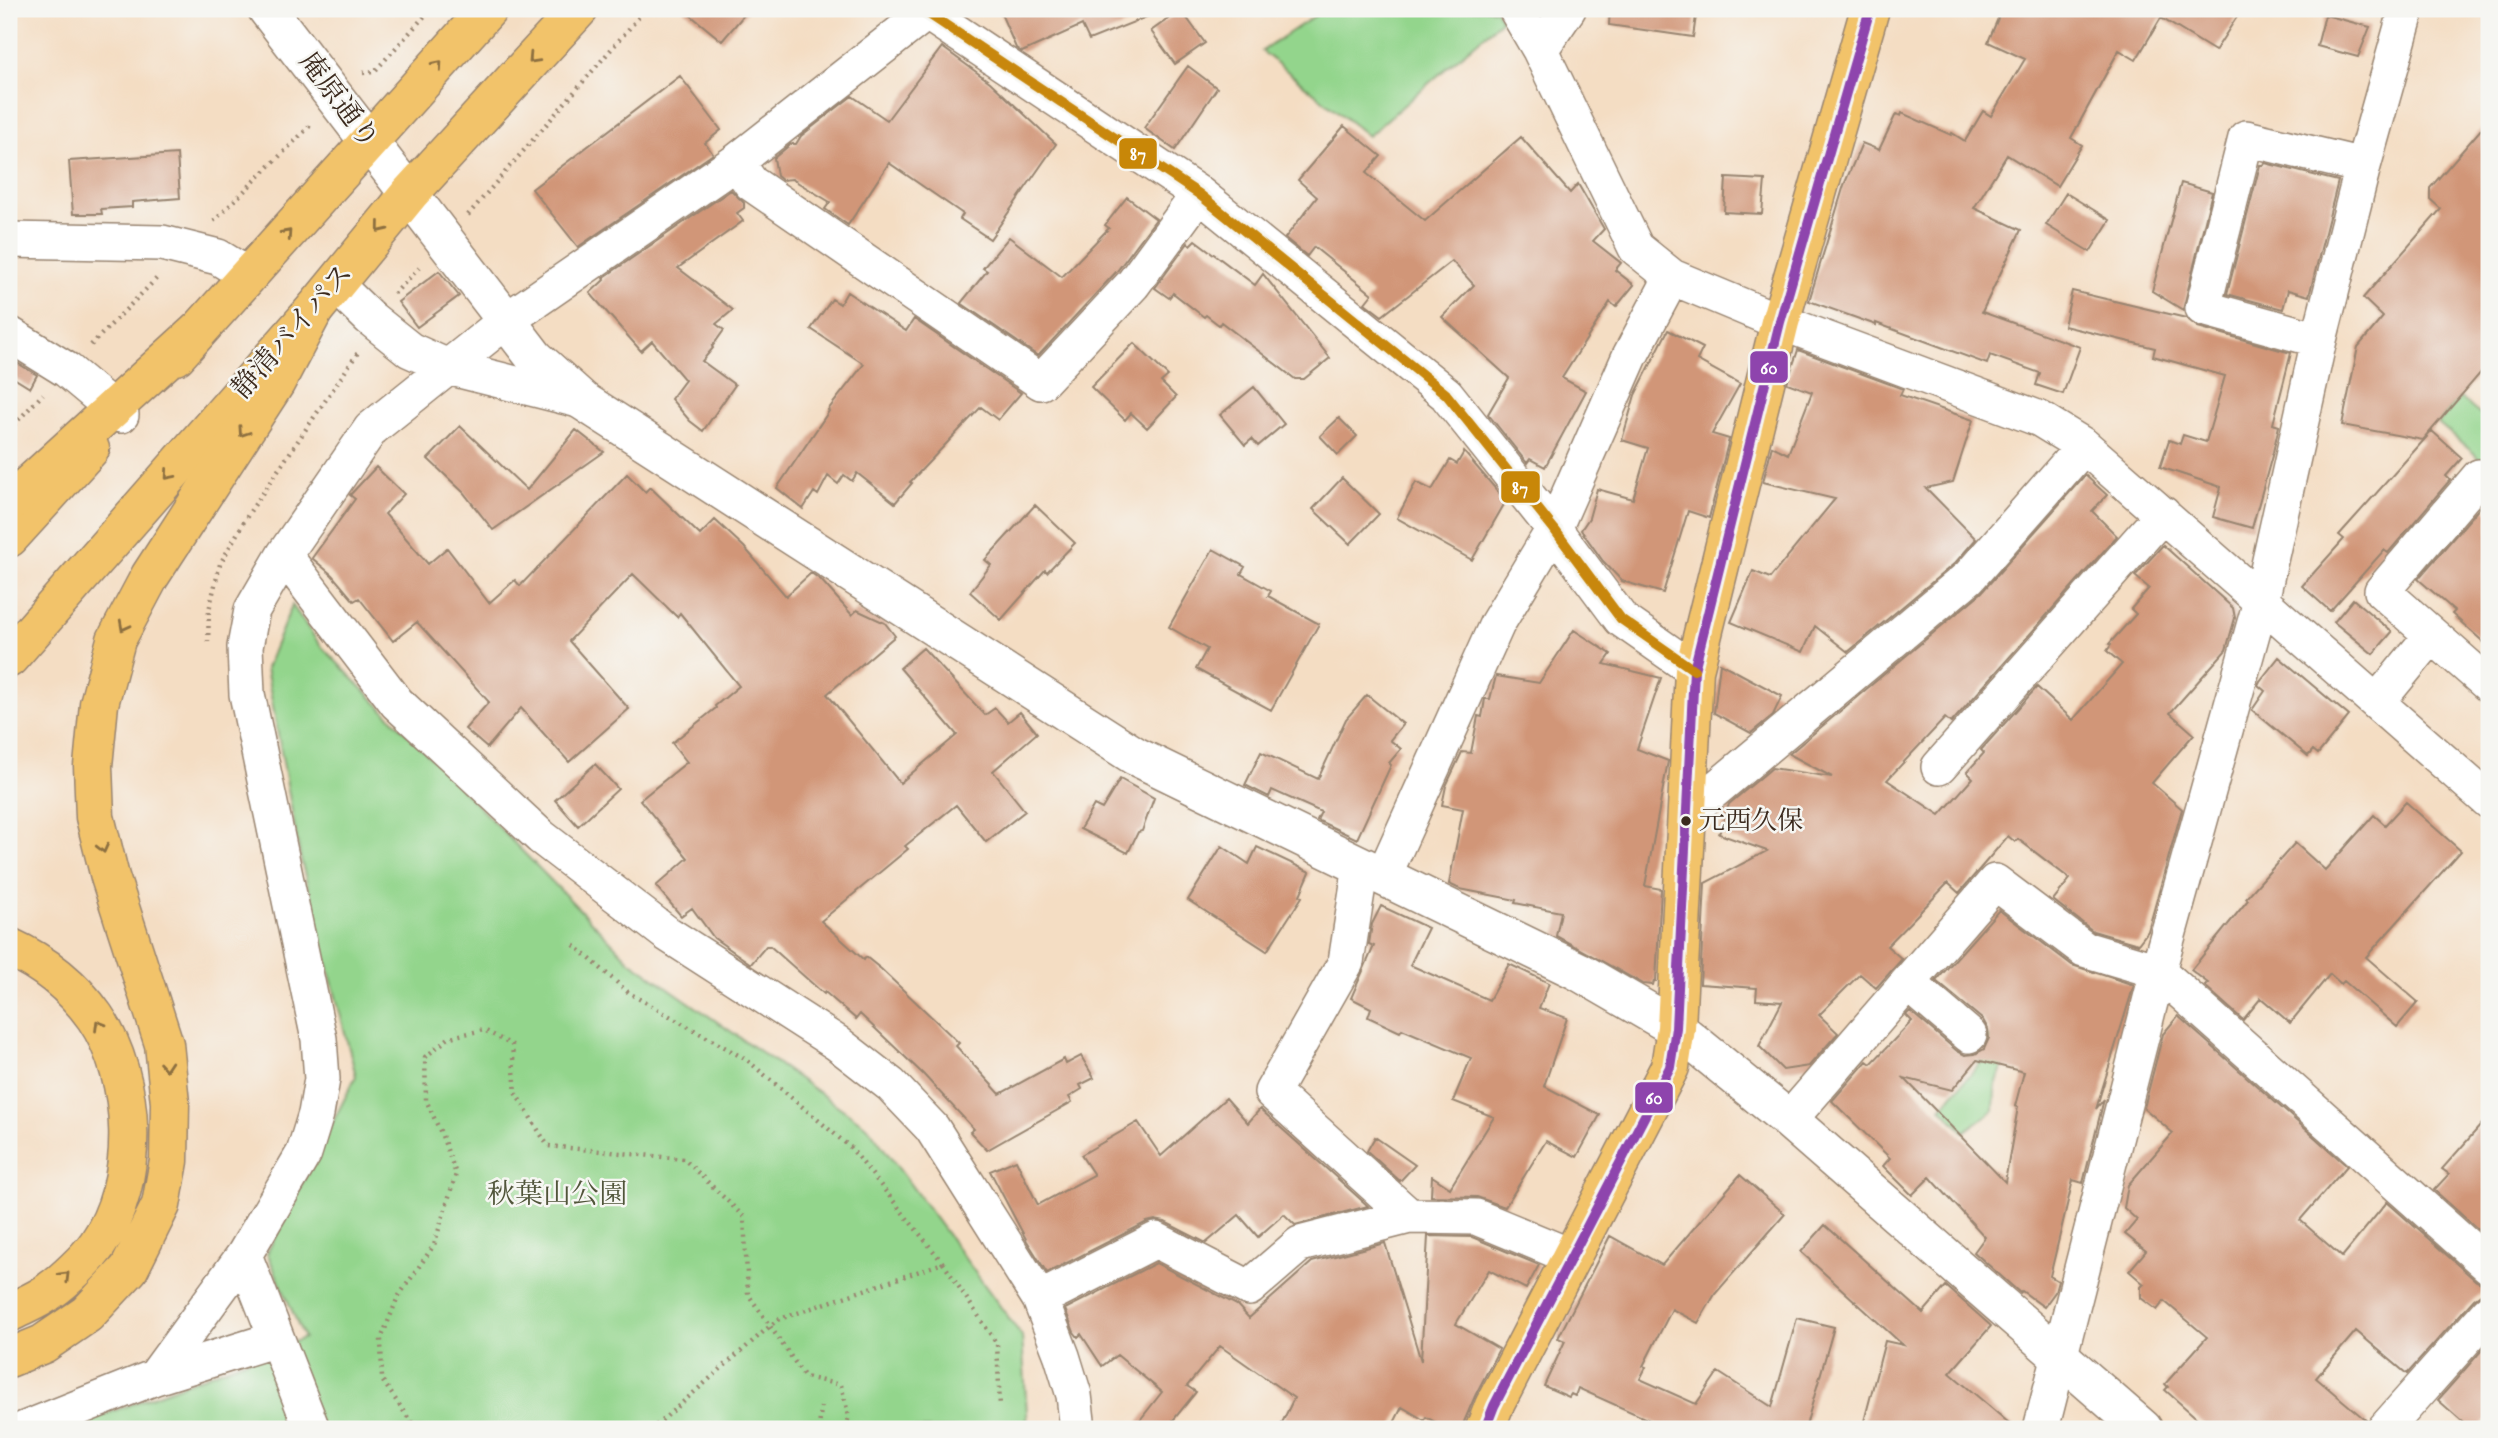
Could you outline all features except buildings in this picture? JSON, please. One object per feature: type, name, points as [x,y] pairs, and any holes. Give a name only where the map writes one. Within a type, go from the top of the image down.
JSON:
[{"type":"main road","points":[[9,538],[118,411],[249,276],[488,9]]},
{"type":"main road","name":"静清バイパス","points":[[9,657],[325,297],[410,193],[579,9]]},
{"type":"main road","points":[[1485,1429],[1570,1256],[1670,1067],[1676,1028],[1694,670],[1780,322],[1870,9]]},
{"type":"main road","points":[[9,1358],[43,1344],[88,1314],[130,1269],[161,1205],[169,1161],[170,1103],[164,1044],[110,877],[95,817],[93,766],[99,704],[116,640],[150,576],[276,382],[325,297]]},
{"type":"main road","points":[[9,503],[118,411]]},
{"type":"main road","points":[[9,947],[34,958],[60,979],[94,1017],[113,1049],[122,1081],[128,1124],[128,1164],[120,1203],[96,1246],[51,1291],[9,1313]]},
{"type":"street","name":"庵原通り","points":[[267,9],[536,358],[583,401],[1135,757],[1578,971],[1676,1028],[1789,1120],[2143,1429]]},
{"type":"street","points":[[1516,9],[1540,50],[1636,247],[1672,277],[1780,322],[2040,419],[2084,446],[2489,801]]},
{"type":"street","points":[[1540,50],[1568,9]]},
{"type":"street","points":[[2041,1429],[2158,971],[2261,601],[2319,340],[2363,166],[2407,9]]},
{"type":"street","points":[[155,1377],[244,1255],[304,1153],[316,1114],[322,1079],[319,1039],[247,694],[246,646],[253,610],[284,555],[371,429],[507,320],[736,163],[928,10],[1199,194],[1446,394],[1555,529],[1621,619],[1694,670]]},
{"type":"street","points":[[2319,340],[2203,308],[2246,138],[2363,166]]},
{"type":"street","points":[[736,163],[751,183],[1041,382],[1133,284],[1199,194]]},
{"type":"street","points":[[9,240],[162,243],[218,257],[249,276]]},
{"type":"street","points":[[1409,1216],[1272,1092],[1346,962],[1372,872],[1497,624],[1555,529],[1630,356],[1672,277]]},
{"type":"street","points":[[325,297],[370,318],[410,350],[448,367],[583,401]]},
{"type":"street","points":[[9,334],[67,370],[118,411]]},
{"type":"street","points":[[1687,813],[1969,577],[2084,446]]},
{"type":"street","points":[[2489,486],[2479,477],[2382,591],[2489,685]]},
{"type":"street","points":[[1939,767],[2163,514]]},
{"type":"street","points":[[284,555],[397,703],[541,837],[666,933],[836,1043],[891,1085],[932,1128],[1040,1299],[1074,1395],[1078,1429]]},
{"type":"street","points":[[2377,702],[2432,635]]},
{"type":"street","points":[[1789,1120],[1995,882],[2084,949],[2158,971],[2489,1266]]},
{"type":"street","points":[[1908,983],[1969,1035]]},
{"type":"street","points":[[1040,1299],[1156,1241],[1249,1288],[1300,1244],[1409,1216],[1476,1217],[1570,1256]]},
{"type":"street","points":[[244,1255],[312,1429]]},
{"type":"street","points":[[2385,1429],[2489,1312]]},
{"type":"street","points":[[24,1429],[155,1377],[276,1339]]},
{"type":"path","points":[[9,430],[186,248],[309,127],[309,112],[329,90],[348,75],[374,72],[432,9]]},
{"type":"path","points":[[208,648],[209,610],[220,564],[249,513],[359,351],[370,318],[446,241],[646,9]]},
{"type":"path","points":[[574,945],[629,993],[747,1060],[850,1147],[943,1263],[997,1344],[1000,1407]]},
{"type":"path","points":[[416,1429],[382,1380],[381,1339],[398,1297],[434,1245],[456,1174],[426,1100],[425,1057],[450,1037],[484,1030],[512,1045],[516,1094],[548,1146],[684,1159],[744,1217],[748,1294],[805,1377],[841,1385],[849,1417],[845,1429]]},
{"type":"path","points":[[652,1429],[777,1320],[943,1263]]},
{"type":"path","points":[[819,1429],[821,1407]]},
{"type":"green space","points":[[1311,9],[1496,9],[1502,20],[1368,136],[1262,51],[1316,15]]},
{"type":"green space","points":[[2460,398],[2489,422],[2489,466],[2438,423]]},
{"type":"green space","name":"秋葉山公園","points":[[292,605],[320,645],[630,961],[868,1127],[1022,1336],[1028,1429],[67,1429],[304,1338],[267,1253],[356,1076],[300,856],[266,668]]},
{"type":"green space","points":[[1980,1031],[2007,1053],[1995,1088],[1994,1110],[1964,1132],[1941,1108],[1981,1062],[1967,1046]]},
{"type":"transit line","name":"60","points":[[1485,1429],[1494,1406],[1670,1067],[1676,1028],[1694,670],[1780,322],[1870,9]]},
{"type":"transit line","name":"87","points":[[926,12],[1199,194],[1446,394],[1554,529],[1621,619],[1694,670]]},
{"type":"place","name":"元西久保","points":[[1686,821]]}]
